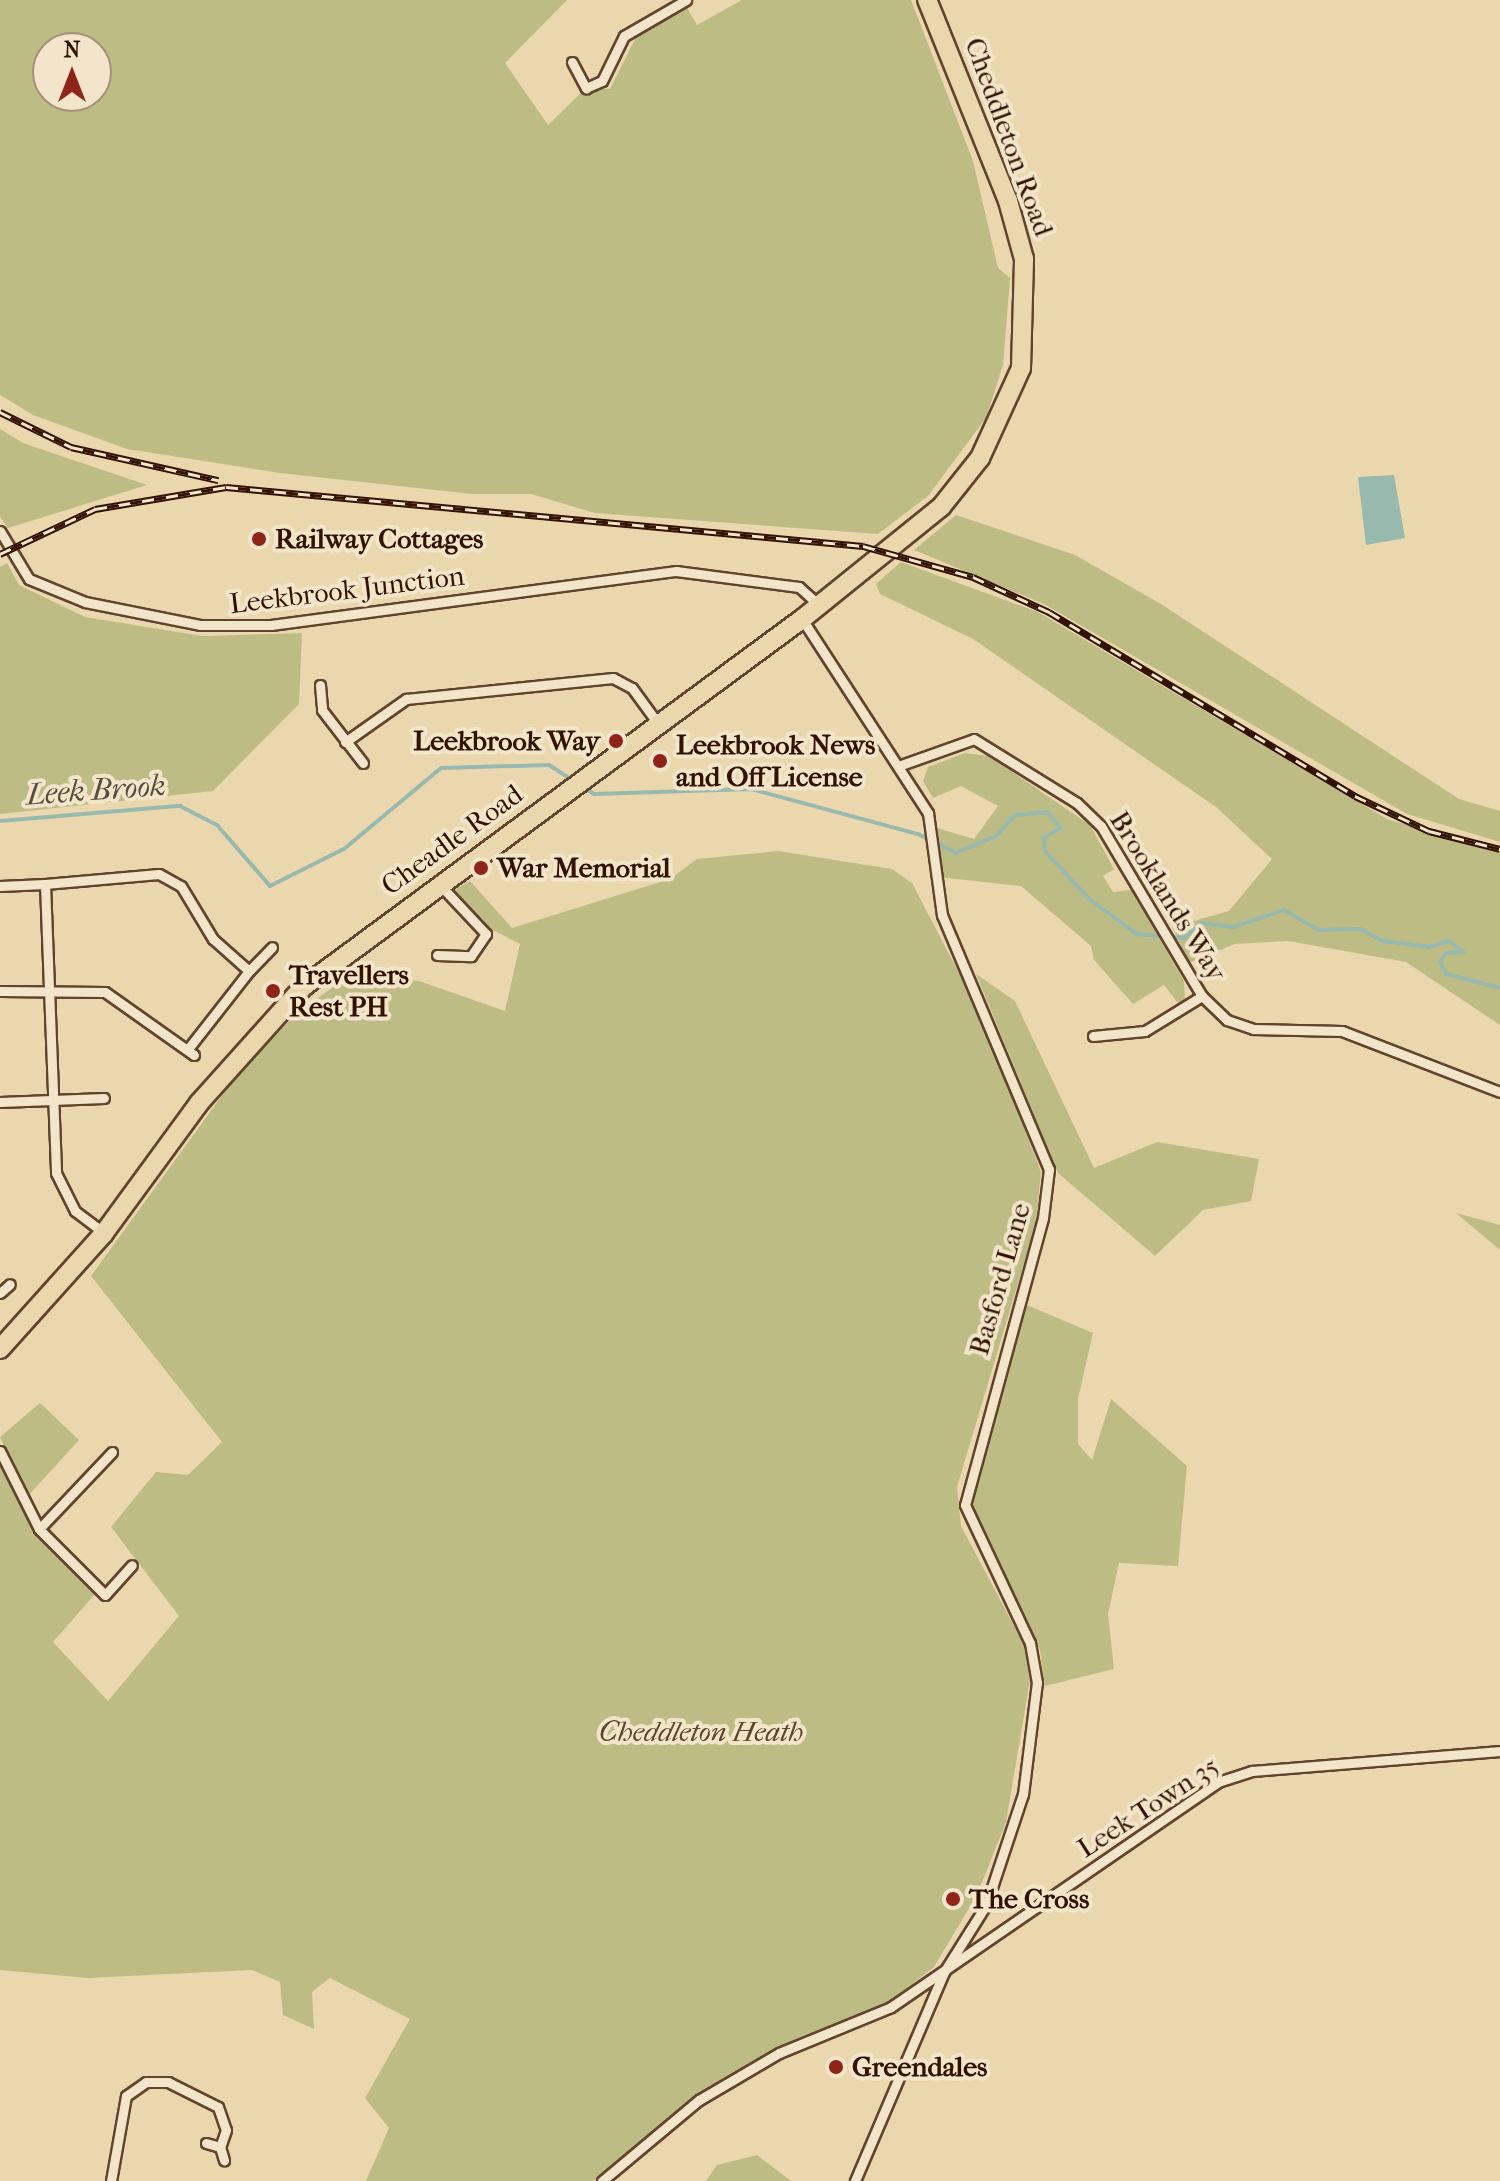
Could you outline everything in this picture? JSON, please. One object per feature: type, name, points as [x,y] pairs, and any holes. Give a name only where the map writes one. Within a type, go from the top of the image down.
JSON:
[{"type":"highway","name":"Cheddleton Road","points":[[927,0],[1008,201],[1024,259],[1021,368],[994,435]]},
{"type":"highway","name":"Cheadle Road","points":[[0,1349],[104,1233],[261,1029],[344,953],[802,619],[941,507],[994,435]]},
{"type":"street","points":[[572,62],[586,88],[602,81],[624,36],[686,0]]},
{"type":"street","name":"Leekbrook Junction","points":[[0,531],[29,579],[85,602],[200,625],[271,625],[676,571],[799,587],[819,605]]},
{"type":"street","name":"Basford Lane","points":[[802,619],[901,765],[932,826],[932,852],[942,915],[1049,1169],[1043,1218],[965,1505],[1030,1643],[1035,1722],[1003,1865],[944,1972],[855,2181]]},
{"type":"street","points":[[345,742],[406,699],[613,678],[632,688],[659,725]]},
{"type":"street","points":[[320,685],[322,710],[363,763]]},
{"type":"street","name":"Brooklands Way","points":[[901,765],[961,739],[987,742],[1091,814],[1162,924],[1176,956],[1202,996],[1238,1025],[1342,1031],[1500,1092]]},
{"type":"street","points":[[0,886],[169,875],[213,939],[249,971]]},
{"type":"street","points":[[45,884],[51,1100],[60,1186],[75,1211],[104,1233]]},
{"type":"street","points":[[437,955],[471,956],[483,947],[486,934],[439,884]]},
{"type":"street","points":[[0,991],[105,992],[191,1052],[249,971],[272,947]]},
{"type":"street","points":[[1093,1036],[1145,1031],[1202,996]]},
{"type":"street","points":[[0,1102],[104,1098]]},
{"type":"street","points":[[0,1293],[10,1284]]},
{"type":"street","points":[[0,1451],[39,1529],[105,1595],[132,1565]]},
{"type":"street","points":[[39,1529],[112,1452]]},
{"type":"street","name":"Leek Town 35","points":[[602,2181],[699,2100],[779,2053],[891,2007],[1225,1779],[1266,1769],[1500,1751]]},
{"type":"street","points":[[111,2181],[126,2096],[146,2082],[168,2082],[218,2107],[226,2130],[220,2147],[224,2160]]},
{"type":"street","points":[[206,2143],[220,2147]]},
{"type":"green space","points":[[0,0],[567,0],[505,63],[548,125],[586,88],[610,89],[638,33],[686,6],[697,25],[742,0],[911,0],[973,161],[998,268],[1010,278],[1003,365],[986,418],[928,496],[878,534],[595,513],[531,494],[472,494],[280,473],[127,449],[33,415],[0,395]]},
{"type":"green space","points":[[0,429],[23,443],[147,485],[8,528],[0,517]]},
{"type":"green space","points":[[956,515],[1075,555],[1161,604],[1459,799],[1500,811],[1500,842],[1407,814],[1044,604],[914,550]]},
{"type":"green space","points":[[901,562],[1038,612],[1387,819],[1500,852],[1500,1025],[1406,962],[1288,941],[1235,944],[1189,963],[1172,927],[1229,911],[1272,859],[1216,807],[973,639],[880,594],[876,584]]},
{"type":"green space","points":[[7,563],[19,585],[85,617],[202,636],[302,633],[299,704],[213,791],[0,814],[0,567]]},
{"type":"green space","points":[[965,753],[989,756],[1090,825],[1114,869],[1103,876],[1113,892],[1131,890],[1184,981],[1185,1001],[1177,1002],[1164,985],[1133,1004],[1094,960],[1091,946],[1021,886],[938,877],[937,828],[974,839],[998,806],[961,786],[933,798],[923,781],[928,767]]},
{"type":"green space","name":"Cheddleton Heath","points":[[778,851],[892,869],[912,883],[984,1021],[1041,1172],[1036,1223],[957,1487],[961,1526],[1024,1645],[1030,1680],[1006,1822],[977,1895],[934,1967],[889,2002],[781,2047],[692,2097],[593,2181],[366,2181],[389,2128],[365,2098],[410,2019],[330,1978],[312,1992],[314,2029],[283,2015],[280,1982],[252,1970],[87,1978],[0,1970],[0,1465],[32,1530],[96,1593],[53,1642],[108,1701],[179,1616],[111,1527],[156,1472],[188,1475],[222,1442],[91,1276],[234,1079],[297,1013],[348,976],[419,981],[505,1011],[520,944],[481,924],[454,890],[470,881],[512,928],[670,879],[697,859]]},
{"type":"green space","points":[[976,974],[1015,1001],[1094,1168],[1157,1142],[1259,1159],[1251,1201],[1203,1210],[1155,1256],[1058,1173]]},
{"type":"green space","points":[[1456,1213],[1500,1225],[1500,1250]]},
{"type":"green space","points":[[1027,1305],[1093,1333],[1078,1399],[1078,1444],[1092,1460],[1111,1399],[1187,1466],[1178,1566],[1119,1563],[1108,1614],[1114,1669],[1045,1686],[1040,1650],[975,1524],[971,1502]]},
{"type":"green space","points":[[40,1403],[79,1440],[27,1497],[0,1437]]},
{"type":"green space","points":[[757,2155],[791,2181],[706,2181],[717,2165]]},
{"type":"water","points":[[1394,475],[1405,538],[1366,545],[1358,477]]},
{"type":"waterway","name":"Leek Brook","points":[[0,821],[180,806],[217,825],[270,886],[344,849],[441,768],[549,765],[574,781]]},
{"type":"waterway","name":"Leek Brook","points":[[585,788],[594,794],[751,789],[918,834],[956,853],[996,836],[1015,815],[1047,812],[1061,828],[1044,838],[1045,851],[1089,899],[1137,934],[1184,938],[1201,923],[1233,927],[1284,910],[1318,930],[1360,929],[1383,941],[1430,947],[1449,941],[1463,952],[1446,953],[1440,962],[1446,974],[1500,988]]},
{"type":"railway","points":[[0,412],[71,447],[218,480]]},
{"type":"railway","points":[[0,554],[95,509],[226,487],[863,546],[973,577],[1049,612],[1355,796],[1429,831],[1500,849]]},
{"type":"place","name":"Railway Cottages","points":[[259,539]]},
{"type":"place","name":"Leekbrook Way","points":[[616,741]]},
{"type":"place","name":"Leekbrook News and Off License","points":[[660,761]]},
{"type":"place","name":"War Memorial","points":[[481,868]]},
{"type":"place","name":"Travellers Rest PH","points":[[273,991]]},
{"type":"place","name":"The Cross","points":[[953,1899]]},
{"type":"place","name":"Greendales","points":[[836,2067]]}]
